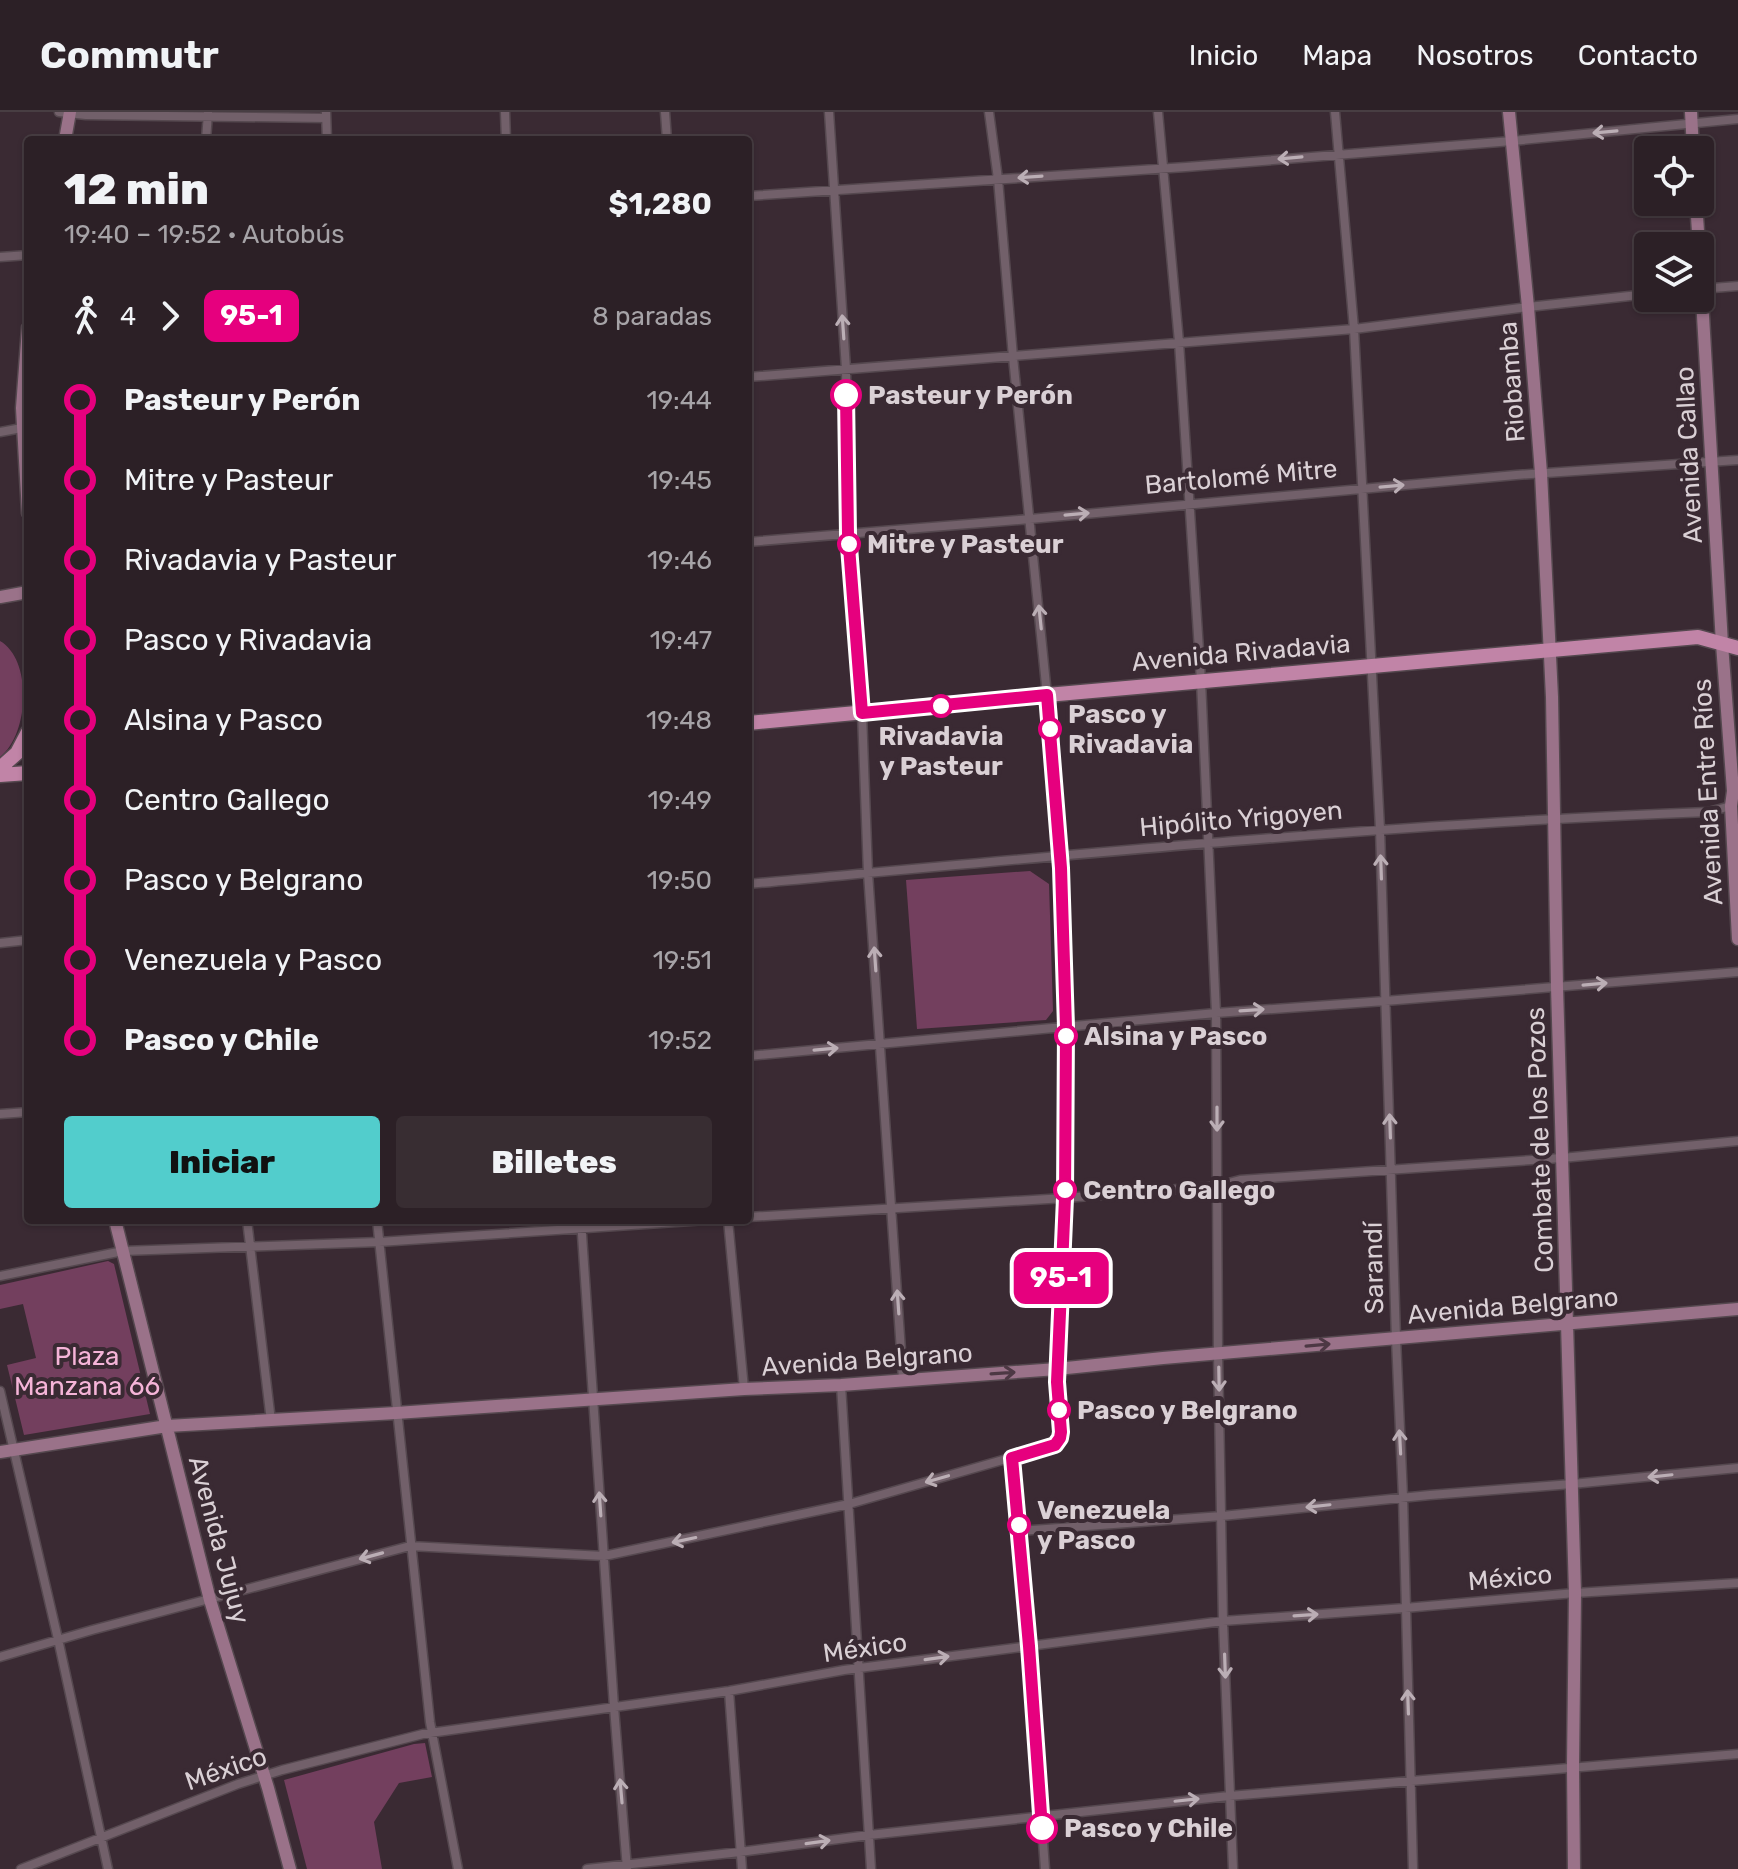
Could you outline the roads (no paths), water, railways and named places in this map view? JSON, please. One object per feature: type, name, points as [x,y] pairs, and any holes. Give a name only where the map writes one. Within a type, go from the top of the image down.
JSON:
[{"type":"main road","name":"Riobamba","points":[[1509,112],[1541,473],[1549,650]]},
{"type":"main road","points":[[65,136],[66,113]]},
{"type":"main road","name":"Avenida Callao","points":[[1702,312],[1722,644]]},
{"type":"main road","points":[[0,597],[24,593]]},
{"type":"main road","name":"Avenida Rivadavia","points":[[752,723],[1698,637],[1738,648]]},
{"type":"main road","name":"Avenida Entre Ríos","points":[[1722,644],[1734,805],[1738,939]]},
{"type":"main road","name":"Combate de los Pozos","points":[[1549,650],[1575,1593],[1574,1869]]},
{"type":"main road","points":[[0,768],[17,753],[24,740]]},
{"type":"main road","points":[[0,775],[24,773]]},
{"type":"main road","name":"Avenida Jujuy","points":[[116,1224],[210,1600],[290,1869]]},
{"type":"main road","name":"Avenida Belgrano","points":[[0,1452],[167,1426],[1057,1369],[1738,1309]]},
{"type":"street","points":[[505,112],[506,136]]},
{"type":"street","points":[[665,112],[667,136]]},
{"type":"street","points":[[829,112],[846,369],[848,534],[903,1380]]},
{"type":"street","points":[[0,1657],[410,1546],[604,1556],[849,1504],[1055,1445],[1060,1438],[1057,1369],[1065,1198],[1066,1027],[1061,868],[998,179],[989,112]]},
{"type":"street","points":[[1158,112],[1179,342],[1209,843],[1216,1013],[1223,1621],[1233,1869]]},
{"type":"street","name":"Sarandí","points":[[1335,112],[1354,329],[1380,829],[1413,1869]]},
{"type":"street","points":[[66,113],[326,115],[327,136]]},
{"type":"street","points":[[206,136],[208,114]]},
{"type":"street","points":[[752,196],[1164,169],[1512,141],[1691,118],[1738,119]]},
{"type":"street","points":[[0,257],[24,255]]},
{"type":"street","points":[[1714,288],[1738,286]]},
{"type":"street","points":[[752,377],[1354,329],[1634,296]]},
{"type":"street","points":[[0,432],[24,428]]},
{"type":"street","name":"Bartolomé Mitre","points":[[752,542],[1541,473],[1738,460]]},
{"type":"street","name":"Hipólito Yrigoyen","points":[[752,884],[1380,829],[1708,812],[1734,805]]},
{"type":"street","points":[[0,943],[24,940]]},
{"type":"street","points":[[752,1056],[1216,1013],[1738,972]]},
{"type":"street","points":[[0,1114],[24,1112]]},
{"type":"street","points":[[752,1217],[1065,1198],[1217,1186],[1240,1180],[1562,1158],[1738,1141]]},
{"type":"street","points":[[247,1224],[271,1421]]},
{"type":"street","points":[[377,1224],[430,1722],[458,1869]]},
{"type":"street","points":[[0,1276],[123,1251],[379,1242],[581,1224],[627,1867]]},
{"type":"street","points":[[728,1224],[744,1389]]},
{"type":"street","points":[[841,1385],[871,1869]]},
{"type":"street","points":[[0,1391],[108,1869]]},
{"type":"street","points":[[1012,1458],[1045,1869]]},
{"type":"street","points":[[1019,1531],[1222,1516],[1738,1468]]},
{"type":"street","name":"México","points":[[21,1869],[264,1776],[387,1742],[433,1733],[729,1691],[859,1668],[1223,1621],[1738,1583]]},
{"type":"street","points":[[729,1691],[742,1869]]},
{"type":"street","points":[[587,1869],[627,1867],[869,1835],[1229,1796],[1738,1754]]},
{"type":"place","name":"Pasteur y Perón","points":[[846,395]]},
{"type":"place","name":"Mitre y Pasteur","points":[[849,544]]},
{"type":"place","name":"Rivadavia y Pasteur","points":[[941,706]]},
{"type":"place","name":"Pasco y Rivadavia","points":[[1050,729]]},
{"type":"place","name":"Alsina y Pasco","points":[[1066,1036]]},
{"type":"place","name":"Centro Gallego","points":[[1065,1190]]},
{"type":"place","name":"Pasco y Belgrano","points":[[1059,1410]]},
{"type":"place","name":"Venezuela y Pasco","points":[[1019,1525]]},
{"type":"place","name":"Pasco y Chile","points":[[1042,1828]]},
{"type":"park label","name":"Plaza Manzana 66","points":[[87,1371]]}]
